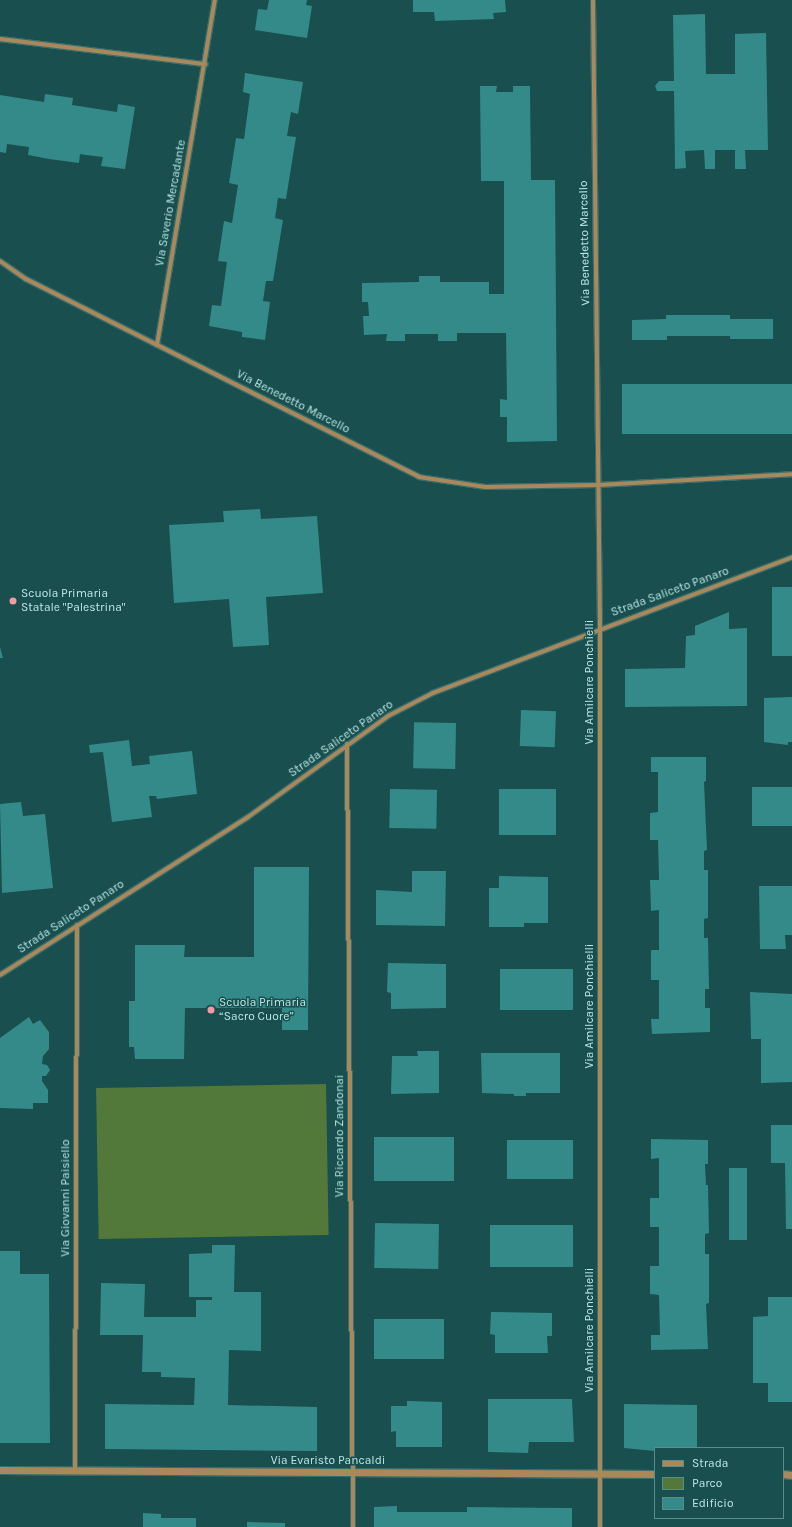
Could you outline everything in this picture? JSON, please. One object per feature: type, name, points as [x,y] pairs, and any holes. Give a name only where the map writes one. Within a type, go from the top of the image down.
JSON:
[{"type":"street","name":"Via Saverio Mercadante","points":[[157,345],[205,64],[214,0]]},
{"type":"street","name":"Via Benedetto Marcello","points":[[593,0],[598,485]]},
{"type":"street","points":[[0,39],[205,64]]},
{"type":"street","name":"Via Benedetto Marcello","points":[[0,261],[26,279],[114,321],[157,345],[419,477],[485,487],[598,485],[792,474]]},
{"type":"street","name":"Via Amilcare Ponchielli","points":[[598,485],[600,628],[600,1527]]},
{"type":"street","name":"Strada Saliceto Panaro","points":[[0,975],[248,817],[347,744],[388,716],[433,693],[600,628],[792,557]]},
{"type":"street","name":"Via Riccardo Zandonai","points":[[347,744],[353,1527]]},
{"type":"street","name":"Via Giovanni Paisiello","points":[[75,1471],[77,925]]},
{"type":"street","name":"Via Evaristo Pancaldi","points":[[0,1470],[654,1474]]},
{"type":"green space","points":[[326,1084],[329,1235],[99,1239],[96,1088]]},
{"type":"building","points":[[269,0],[307,0],[306,5],[312,6],[307,38],[255,30],[258,9],[267,10]]},
{"type":"building","points":[[413,0],[505,0],[506,12],[493,13],[494,19],[435,21],[434,12],[413,12]]},
{"type":"building","points":[[705,14],[706,74],[735,74],[735,34],[766,33],[768,150],[745,150],[746,169],[735,169],[735,150],[715,150],[715,169],[705,169],[704,150],[685,151],[686,168],[675,169],[674,91],[657,91],[655,86],[659,81],[674,81],[673,15]]},
{"type":"building","points":[[245,73],[303,82],[298,114],[291,112],[287,136],[296,137],[286,199],[278,198],[275,218],[283,220],[273,281],[266,281],[263,301],[270,302],[265,340],[242,337],[242,332],[209,326],[212,305],[221,306],[227,262],[218,261],[224,221],[232,223],[238,185],[229,183],[236,138],[244,139],[250,94],[243,92]]},
{"type":"building","points":[[480,86],[497,86],[496,92],[513,92],[513,86],[530,86],[531,180],[555,180],[557,441],[507,442],[507,417],[500,417],[500,399],[507,400],[506,333],[457,333],[457,341],[438,341],[438,334],[405,334],[405,341],[386,341],[387,334],[364,335],[363,316],[369,316],[368,302],[362,302],[362,283],[419,282],[419,276],[440,276],[440,282],[489,282],[489,294],[504,294],[504,181],[481,181]]},
{"type":"building","points":[[45,94],[73,98],[72,105],[117,112],[118,104],[135,107],[125,169],[101,166],[103,157],[80,154],[79,163],[49,159],[28,155],[29,147],[7,144],[6,153],[0,152],[0,95],[44,102]]},
{"type":"building","points":[[666,315],[730,315],[730,319],[773,319],[773,339],[730,339],[730,336],[667,336],[667,340],[632,340],[632,320],[666,319]]},
{"type":"building","points":[[622,384],[792,384],[792,434],[622,434]]},
{"type":"building","points":[[260,509],[261,519],[317,516],[323,593],[266,597],[269,645],[233,647],[229,599],[174,603],[169,525],[224,522],[223,511]]},
{"type":"building","points":[[772,587],[792,587],[792,656],[772,656]]},
{"type":"building","points":[[729,612],[729,629],[747,628],[747,706],[625,707],[625,669],[685,668],[686,636],[695,635],[695,626]]},
{"type":"building","points":[[0,647],[3,658],[0,658]]},
{"type":"building","points":[[792,697],[792,742],[788,742],[788,745],[764,742],[764,698]]},
{"type":"building","points":[[521,710],[556,711],[555,747],[520,746]]},
{"type":"building","points":[[414,722],[456,723],[455,769],[413,768]]},
{"type":"building","points":[[129,740],[132,766],[150,764],[149,756],[192,751],[197,794],[157,799],[156,796],[149,796],[152,817],[112,822],[103,752],[90,753],[89,745]]},
{"type":"building","points":[[651,757],[706,757],[706,781],[704,782],[707,850],[704,851],[704,870],[708,870],[708,918],[704,919],[704,938],[708,938],[709,989],[705,989],[705,1008],[710,1008],[710,1032],[652,1034],[651,1019],[659,1019],[659,980],[651,980],[651,950],[659,950],[659,910],[651,911],[650,880],[659,880],[658,840],[650,840],[650,813],[658,812],[658,772],[651,772]]},
{"type":"building","points":[[752,787],[792,787],[792,826],[752,826]]},
{"type":"building","points":[[390,789],[437,790],[436,829],[389,828]]},
{"type":"building","points":[[499,789],[556,789],[556,835],[499,835]]},
{"type":"building","points":[[21,802],[23,816],[45,814],[53,888],[2,893],[0,804]]},
{"type":"building","points":[[254,867],[309,867],[308,1030],[282,1030],[282,1008],[185,1008],[184,1059],[135,1059],[134,1047],[129,1047],[129,1001],[135,1001],[135,945],[185,945],[184,957],[254,957]]},
{"type":"building","points":[[412,871],[446,871],[445,926],[376,925],[376,890],[412,892]]},
{"type":"building","points":[[499,876],[548,877],[548,923],[524,923],[524,927],[489,927],[489,888],[499,888]]},
{"type":"building","points":[[759,886],[792,886],[792,935],[785,935],[786,949],[760,949]]},
{"type":"building","points":[[388,963],[446,964],[446,1008],[391,1009],[391,993],[387,992]]},
{"type":"building","points":[[500,969],[573,969],[573,1010],[500,1010]]},
{"type":"building","points":[[750,992],[792,994],[792,1082],[761,1083],[761,1039],[751,1039]]},
{"type":"building","points":[[29,1017],[33,1024],[40,1020],[49,1032],[49,1049],[43,1056],[42,1064],[47,1065],[50,1070],[46,1076],[42,1076],[42,1081],[48,1090],[48,1103],[33,1103],[33,1109],[0,1108],[0,1038]]},
{"type":"building","points":[[417,1051],[439,1051],[439,1093],[391,1094],[392,1056],[418,1056]]},
{"type":"building","points":[[481,1053],[560,1053],[560,1093],[526,1093],[526,1096],[514,1096],[514,1094],[482,1093]]},
{"type":"building","points":[[771,1125],[792,1125],[792,1229],[786,1229],[785,1163],[771,1163]]},
{"type":"building","points":[[374,1137],[454,1137],[454,1181],[374,1181]]},
{"type":"building","points":[[651,1139],[708,1140],[708,1164],[705,1164],[706,1185],[708,1185],[709,1233],[705,1234],[705,1254],[709,1254],[709,1303],[706,1304],[708,1349],[651,1350],[651,1335],[660,1335],[659,1295],[650,1294],[650,1266],[659,1266],[659,1227],[650,1227],[650,1198],[659,1198],[659,1158],[651,1159]]},
{"type":"building","points":[[507,1140],[573,1140],[573,1179],[507,1179]]},
{"type":"building","points":[[729,1168],[747,1168],[747,1240],[729,1240]]},
{"type":"building","points":[[375,1223],[439,1224],[438,1269],[374,1268]]},
{"type":"building","points":[[490,1225],[573,1225],[573,1267],[490,1267]]},
{"type":"building","points":[[212,1245],[235,1245],[234,1292],[261,1292],[261,1351],[229,1350],[228,1405],[317,1407],[317,1451],[105,1449],[105,1404],[194,1405],[195,1378],[161,1377],[161,1372],[142,1372],[143,1335],[100,1335],[101,1283],[145,1284],[144,1317],[196,1317],[196,1300],[212,1300],[212,1297],[189,1297],[189,1254],[212,1253]]},
{"type":"building","points":[[0,1251],[20,1251],[20,1274],[49,1274],[50,1443],[0,1443]]},
{"type":"building","points":[[768,1297],[792,1297],[792,1402],[768,1402],[768,1383],[753,1383],[753,1317],[768,1316]]},
{"type":"building","points":[[491,1312],[552,1313],[552,1336],[547,1336],[548,1353],[495,1353],[495,1335],[490,1334]]},
{"type":"building","points":[[374,1319],[444,1319],[444,1359],[374,1359]]},
{"type":"building","points":[[488,1399],[572,1399],[574,1442],[529,1442],[528,1453],[488,1452]]},
{"type":"building","points":[[407,1401],[442,1402],[442,1447],[396,1447],[396,1431],[391,1432],[391,1406],[407,1406]]},
{"type":"building","points":[[624,1404],[697,1405],[697,1447],[654,1447],[654,1451],[624,1448]]},
{"type":"building","points":[[397,1506],[397,1512],[467,1512],[467,1507],[572,1508],[572,1527],[374,1527],[374,1507]]},
{"type":"building","points":[[143,1513],[161,1514],[161,1518],[196,1518],[196,1527],[143,1527]]},
{"type":"building","points":[[247,1522],[285,1523],[285,1527],[247,1527]]},
{"type":"place","name":"Scuola Primaria Statale \"Palestrina\"","points":[[13,601]]},
{"type":"place","name":"Scuola Primaria “Sacro Cuore”","points":[[211,1010]]}]
